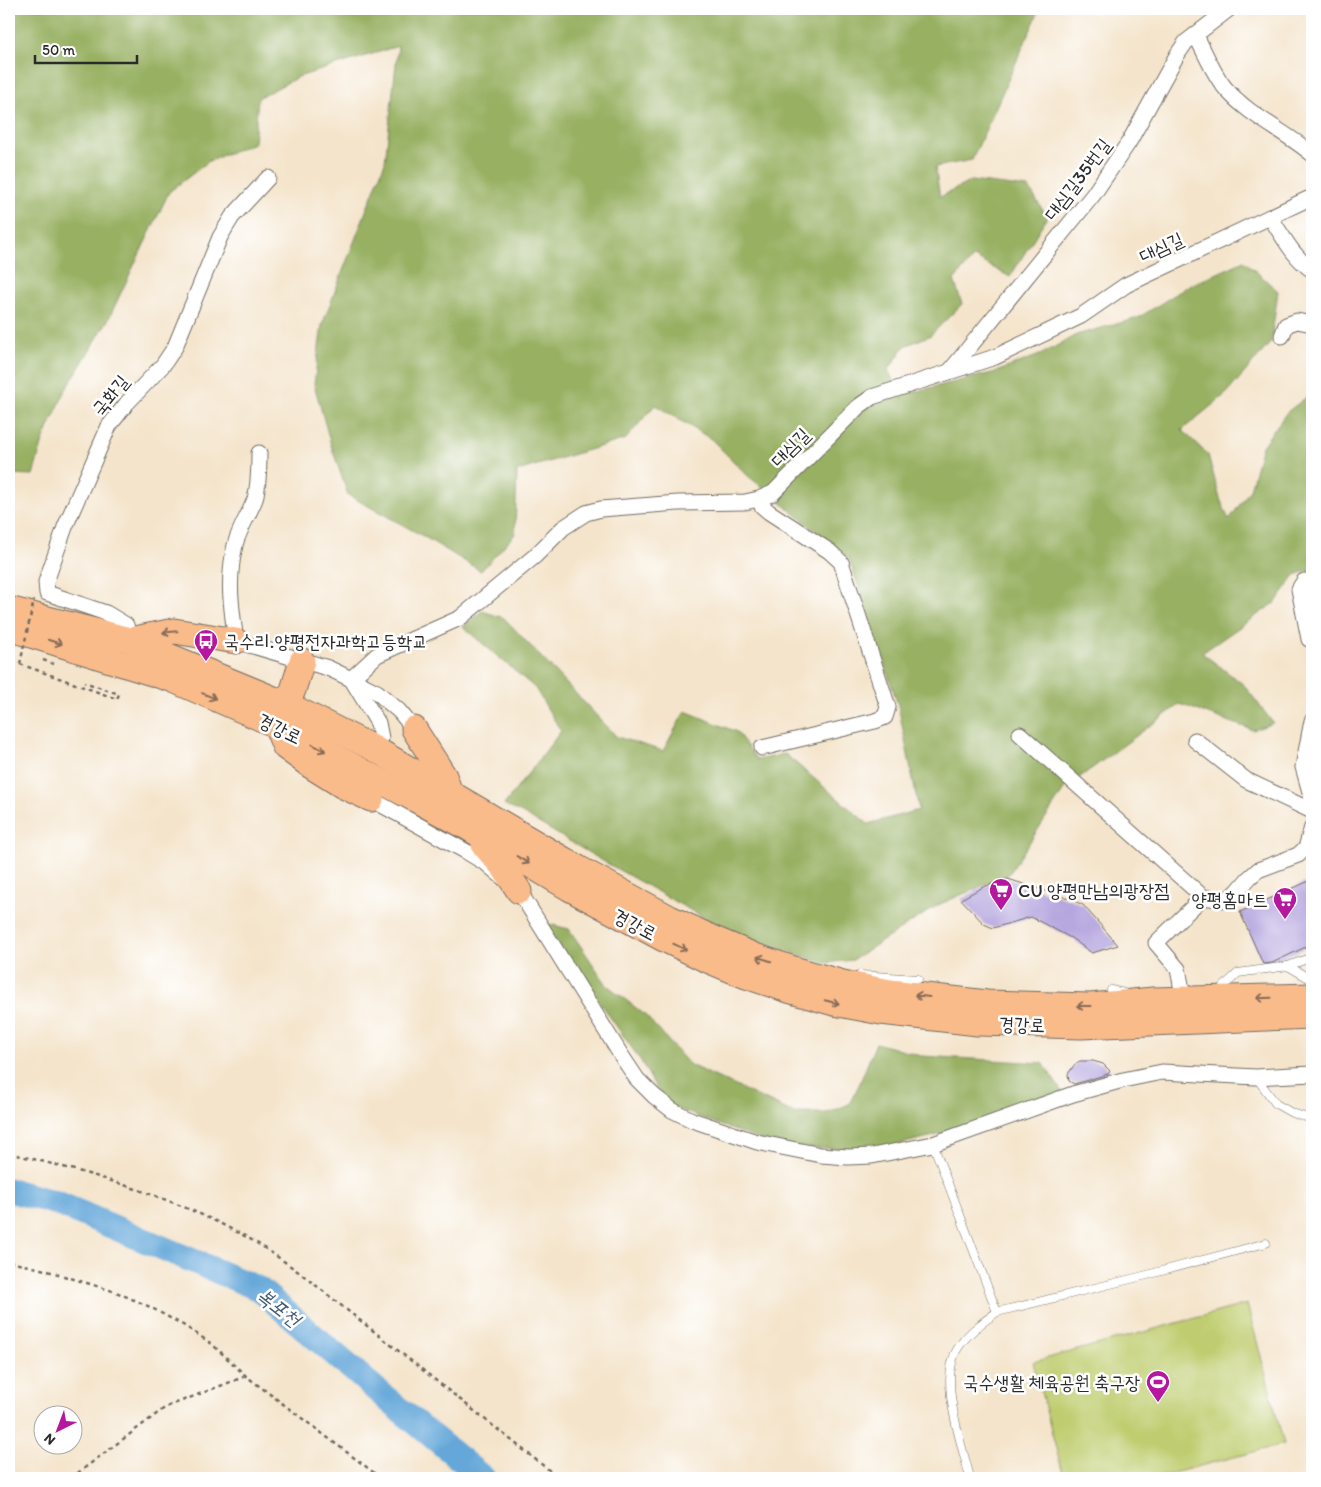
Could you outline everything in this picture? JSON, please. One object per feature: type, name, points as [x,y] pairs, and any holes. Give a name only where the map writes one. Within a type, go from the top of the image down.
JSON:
[{"type":"highway","name":"경강로","points":[[10,625],[130,640],[281,714],[569,888],[662,938],[746,976],[834,1003],[926,1018],[1029,1025],[1142,1024],[1312,1016]]},
{"type":"highway","name":"경강로","points":[[10,625],[281,714],[375,749],[578,868],[670,918],[747,953],[842,983],[890,992],[987,1003],[1090,1006],[1153,1000],[1312,996]]},
{"type":"highway","points":[[130,640],[174,631],[236,641]]},
{"type":"highway","points":[[302,661],[293,690],[281,714],[285,747],[343,786],[372,798]]},
{"type":"highway","points":[[414,729],[444,776],[450,794]]},
{"type":"highway","points":[[467,827],[504,868],[519,891]]},
{"type":"street","name":"대심길35번길","points":[[950,371],[1093,195],[1129,142],[1186,42],[1229,9]]},
{"type":"street","points":[[1196,36],[1216,76],[1226,90],[1312,154]]},
{"type":"street","name":"국화길","points":[[130,640],[126,625],[106,613],[48,593],[46,582],[64,527],[109,426],[126,403],[163,365],[175,347],[220,236],[232,217],[268,178]]},
{"type":"street","name":"대심길","points":[[351,679],[377,655],[460,618],[536,556],[563,528],[586,513],[630,506],[700,502],[745,502],[760,499],[773,493],[858,407],[872,397],[995,357],[1081,316],[1126,285],[1312,197]]},
{"type":"street","points":[[1270,217],[1292,252],[1312,270]]},
{"type":"street","points":[[1282,336],[1286,325],[1297,321],[1312,324]]},
{"type":"street","points":[[259,453],[259,470],[255,498],[236,543],[231,566],[229,589],[236,641],[328,668],[351,679],[377,692],[399,711],[414,729]]},
{"type":"street","points":[[760,499],[762,506],[769,512],[829,551],[841,562],[888,707],[885,717],[875,721],[762,748]]},
{"type":"street","points":[[1304,581],[1300,589],[1309,639],[1312,640]]},
{"type":"street","points":[[351,679],[378,723],[381,738]]},
{"type":"street","points":[[1312,722],[1302,766],[1312,799]]},
{"type":"street","points":[[1020,734],[1203,897],[1226,900],[1237,892],[1258,870],[1298,855],[1306,848],[1312,827]]},
{"type":"street","points":[[1194,740],[1246,780],[1312,811]]},
{"type":"street","points":[[372,798],[486,864],[519,891],[621,1055],[637,1078],[654,1096],[672,1110],[709,1127],[749,1140],[821,1155],[872,1156],[933,1144],[1073,1094],[1123,1080],[1162,1072],[1256,1077],[1312,1074]]},
{"type":"street","points":[[1184,1000],[1178,969],[1156,943],[1203,897]]},
{"type":"lane","points":[[1211,999],[1238,972],[1288,966],[1312,957]]},
{"type":"lane","points":[[1288,966],[1312,980]]},
{"type":"lane","points":[[797,970],[842,974]]},
{"type":"lane","points":[[852,974],[918,979]]},
{"type":"lane","points":[[1110,990],[1153,1000]]},
{"type":"lane","points":[[1256,1077],[1276,1104],[1292,1113],[1312,1119]]},
{"type":"lane","points":[[933,1144],[997,1312]]},
{"type":"lane","points":[[970,1478],[949,1389],[950,1367],[958,1346],[976,1326],[997,1312],[1266,1243]]},
{"type":"path","points":[[34,600],[20,664],[117,699],[119,694],[84,682]]},
{"type":"path","points":[[9,1152],[70,1168],[152,1194],[234,1230],[271,1252],[304,1276],[559,1478]]},
{"type":"path","points":[[9,1262],[78,1279],[116,1292],[150,1307],[183,1325],[212,1344],[246,1376],[381,1478]]},
{"type":"path","points":[[71,1478],[166,1408],[246,1376]]},
{"type":"green space","points":[[9,9],[1040,9],[972,160],[935,167],[940,197],[971,181],[1029,188],[1047,217],[1010,277],[974,257],[954,280],[962,304],[931,335],[905,346],[888,370],[901,395],[996,372],[1042,354],[1076,335],[1138,318],[1187,287],[1244,261],[1278,291],[1271,342],[1227,393],[1182,430],[1208,455],[1220,499],[1229,520],[1250,490],[1262,446],[1287,412],[1312,393],[1312,569],[1295,575],[1276,602],[1202,653],[1244,685],[1273,723],[1253,730],[1180,704],[1065,788],[1009,874],[938,905],[853,960],[824,963],[729,932],[596,857],[522,813],[504,805],[561,731],[535,688],[463,627],[482,611],[504,618],[617,737],[663,751],[685,711],[737,732],[757,760],[785,754],[868,824],[919,810],[898,705],[849,558],[747,475],[711,439],[655,405],[626,439],[517,471],[515,534],[481,571],[423,536],[348,495],[331,445],[314,384],[322,325],[385,162],[398,46],[298,77],[258,98],[254,143],[209,161],[169,192],[108,320],[65,391],[43,441],[33,475],[9,474]]},
{"type":"green space","points":[[544,923],[569,929],[607,985],[645,1015],[690,1065],[794,1113],[828,1113],[849,1104],[876,1043],[921,1056],[1043,1063],[1069,1103],[880,1149],[807,1148],[760,1140],[673,1107],[657,1090],[641,1061]]},
{"type":"green space","name":"국수생활 체육공원 축구장","points":[[1247,1304],[1284,1444],[1154,1478],[1064,1478],[1033,1362]]},
{"type":"building","points":[[1008,879],[1083,905],[1118,945],[1092,953],[1071,938],[1031,917],[993,928],[984,924],[961,899],[983,887]]},
{"type":"building","points":[[1309,881],[1312,889],[1312,944],[1272,963],[1263,964],[1240,912]]},
{"type":"building","points":[[1080,1061],[1093,1061],[1103,1064],[1110,1071],[1108,1074],[1074,1084],[1069,1081],[1068,1074],[1075,1064]]},
{"type":"waterway","name":"복포천","points":[[9,1190],[57,1203],[259,1289],[381,1394],[483,1478]]},
{"type":"place","name":"국수리.양평전자과학고등학교","points":[[206,662]]},
{"type":"place","name":"CU 양평만남의광장점","points":[[1001,911]]},
{"type":"place","name":"양평홈마트","points":[[1285,920]]},
{"type":"place","name":"국수생활 체육공원 축구장","points":[[1158,1403]]}]
